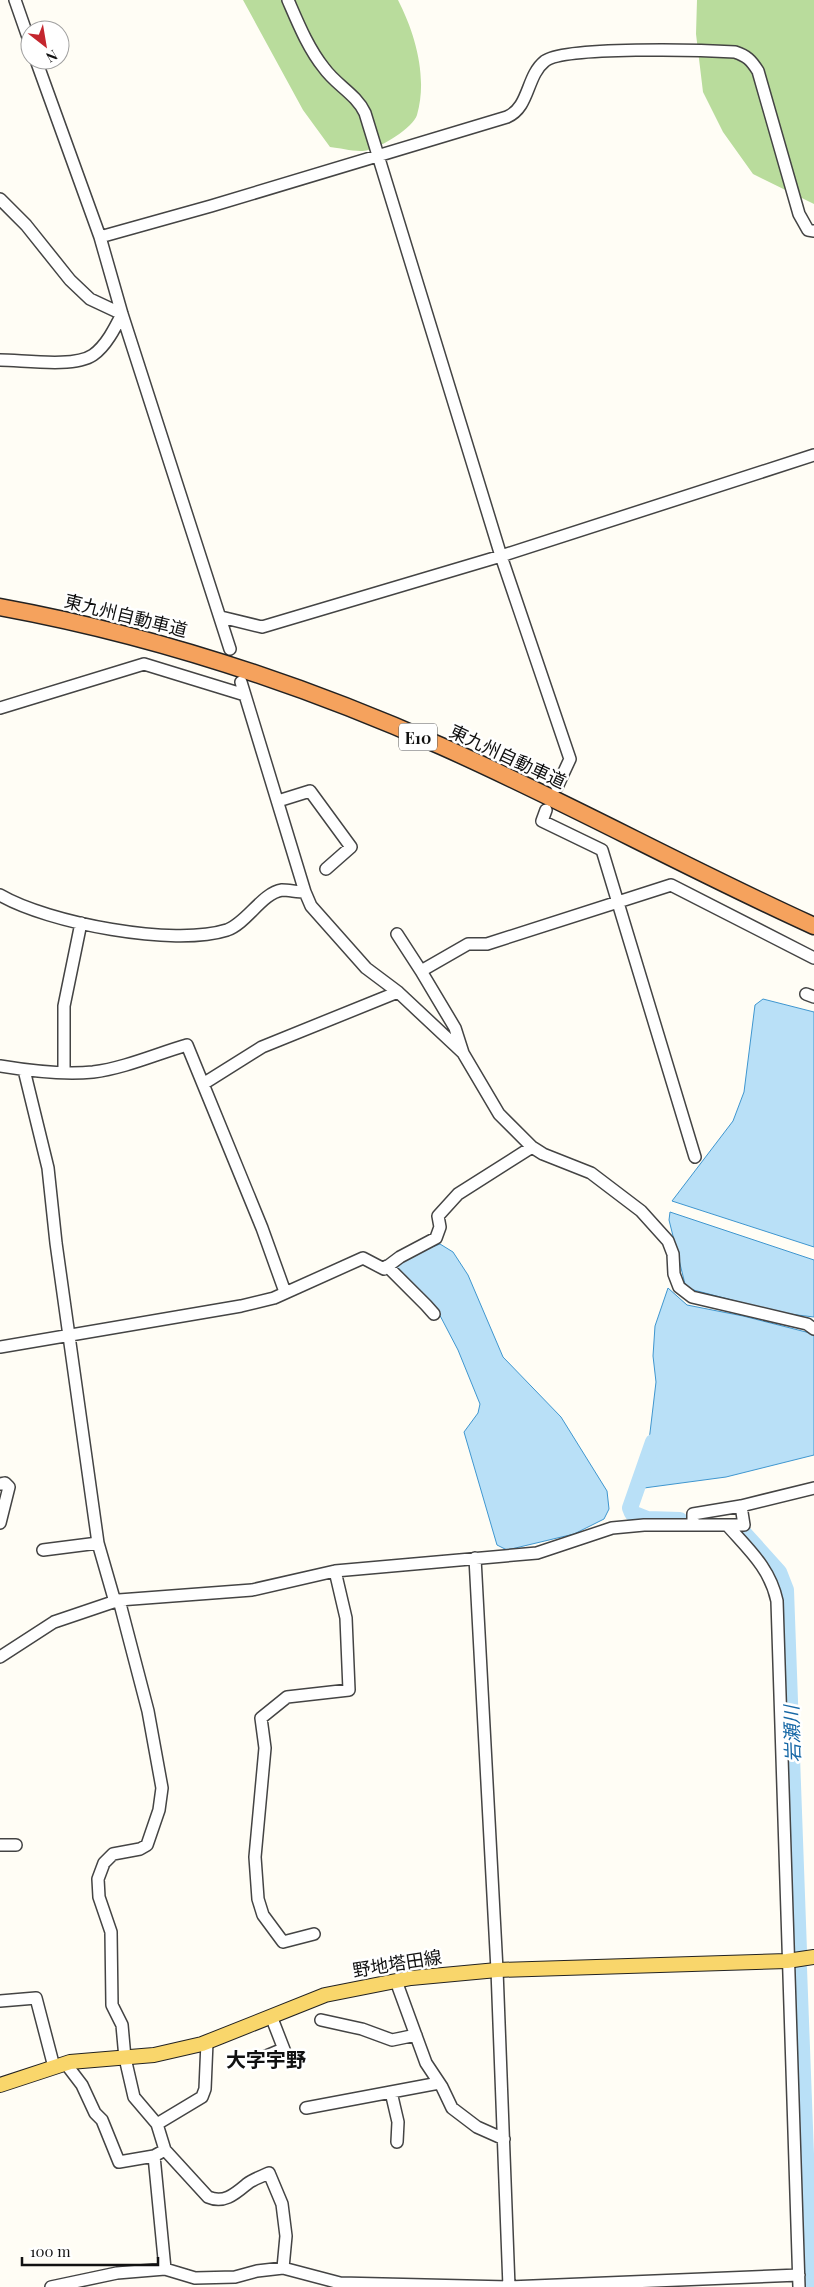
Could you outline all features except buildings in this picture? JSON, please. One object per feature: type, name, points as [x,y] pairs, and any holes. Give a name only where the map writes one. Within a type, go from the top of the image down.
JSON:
[{"type":"highway","name":"東九州自動車道","points":[[0,607],[91,625],[159,642],[290,685],[366,714],[441,746],[557,800],[814,926]]},
{"type":"main road","name":"野地塔田線","points":[[0,2085],[60,2065],[171,2052],[207,2042],[325,1995],[396,1981],[452,1973],[497,1970],[787,1961],[814,1957]]},
{"type":"street","points":[[15,0],[22,20]]},
{"type":"street","points":[[288,0],[305,36],[324,69],[360,102],[379,156],[501,556],[570,759],[557,787]]},
{"type":"street","points":[[100,237],[379,156],[514,114],[522,105],[535,74],[542,64],[552,56],[576,53],[667,50],[735,52],[751,60],[758,70],[799,214],[808,230],[814,231]]},
{"type":"street","points":[[40,70],[100,237],[122,314],[230,649]]},
{"type":"street","points":[[0,199],[26,225],[70,280],[90,299],[122,314]]},
{"type":"street","points":[[0,360],[76,361],[93,355],[109,337],[122,314]]},
{"type":"street","points":[[221,617],[262,627],[501,556],[814,455]]},
{"type":"street","points":[[0,708],[144,664],[245,695]]},
{"type":"street","points":[[241,682],[305,892],[311,906],[366,968],[398,992],[463,1053]]},
{"type":"street","points":[[278,801],[310,791],[352,847],[326,869]]},
{"type":"street","points":[[546,810],[542,820],[602,850],[616,902],[696,1157]]},
{"type":"street","points":[[421,971],[468,944],[487,944],[671,885],[814,958]]},
{"type":"street","points":[[0,895],[17,905],[81,923],[143,932],[208,934],[240,924],[259,904],[280,890],[305,892]]},
{"type":"street","points":[[64,1072],[64,1006],[81,923]]},
{"type":"street","points":[[398,934],[455,1028],[463,1053],[499,1114],[532,1147],[543,1154],[591,1172],[641,1211],[668,1241],[673,1254],[674,1274],[679,1287],[692,1297],[807,1324],[814,1329]]},
{"type":"street","points":[[203,1084],[262,1047],[398,992]]},
{"type":"street","points":[[0,1066],[24,1070],[93,1072],[129,1064],[187,1045],[262,1228],[285,1292]]},
{"type":"street","points":[[24,1070],[48,1168],[68,1336],[98,1543],[117,1601],[148,1711],[162,1788],[158,1810],[147,1845],[140,1849],[113,1854],[104,1863],[98,1879],[99,1897],[110,1932],[112,2005],[122,2025],[125,2058],[134,2097],[157,2124],[165,2150],[208,2197],[221,2201],[243,2189],[247,2184],[269,2173],[282,2204],[286,2236],[283,2268]]},
{"type":"street","points":[[0,1347],[241,1306],[274,1298],[363,1258],[384,1269],[400,1256],[436,1238],[440,1227],[438,1216],[458,1194],[532,1147]]},
{"type":"street","points":[[387,1266],[434,1314]]},
{"type":"street","points":[[0,1484],[5,1483],[9,1487],[0,1523]]},
{"type":"street","points":[[693,1524],[693,1514],[741,1506],[814,1488]]},
{"type":"street","points":[[0,1657],[54,1622],[117,1601],[252,1590],[335,1571],[538,1552],[612,1528],[644,1525],[744,1525],[741,1506]]},
{"type":"street","points":[[51,2287],[117,2273],[165,2268],[195,2278],[235,2282],[257,2271],[283,2268],[340,2283],[509,2287],[799,2281],[787,1961],[777,1601],[773,1583],[763,1566],[727,1525]]},
{"type":"street","points":[[43,1550],[98,1543]]},
{"type":"street","points":[[475,1558],[497,1970],[509,2287]]},
{"type":"street","points":[[314,1934],[283,1942],[263,1915],[258,1899],[255,1857],[265,1748],[261,1718],[287,1697],[349,1690],[346,1618],[335,1571]]},
{"type":"street","points":[[0,1845],[16,1846]]},
{"type":"street","points":[[396,1981],[426,2063],[452,2108],[477,2128],[504,2139]]},
{"type":"street","points":[[0,2000],[36,1998],[60,2065],[82,2085],[95,2113],[102,2120],[119,2162],[154,2156],[165,2150]]},
{"type":"street","points":[[264,2057],[284,2051],[271,2016]]},
{"type":"street","points":[[321,2020],[362,2029],[392,2040],[416,2034]]},
{"type":"street","points":[[157,2124],[202,2097],[205,2089],[207,2042]]},
{"type":"street","points":[[306,2108],[439,2083]]},
{"type":"street","points":[[391,2092],[398,2122],[397,2142]]},
{"type":"street","points":[[154,2156],[165,2268]]},
{"type":"green space","points":[[243,0],[398,0],[410,27],[420,71],[420,101],[414,120],[396,136],[368,150],[354,151],[330,147],[303,110]]},
{"type":"green space","points":[[697,0],[814,0],[814,204],[753,174],[723,132],[703,92],[696,34]]},
{"type":"water","points":[[763,999],[814,1012],[814,1247],[672,1201],[733,1121],[744,1092],[755,1005]]},
{"type":"water","points":[[670,1212],[814,1260],[814,1317],[781,1313],[686,1288],[669,1220]]},
{"type":"water","points":[[440,1244],[453,1252],[468,1275],[503,1357],[561,1417],[607,1491],[609,1509],[604,1519],[574,1534],[507,1550],[497,1545],[464,1432],[478,1413],[480,1404],[458,1350],[435,1306],[394,1267],[414,1254]]},
{"type":"water","points":[[668,1288],[687,1305],[743,1316],[810,1333],[814,1336],[814,1455],[726,1477],[644,1488],[657,1446],[649,1441],[656,1382],[653,1356],[655,1326]]},
{"type":"waterway","name":"岩瀬川","points":[[653,1442],[630,1508],[632,1513],[647,1519],[680,1520]]},
{"type":"waterway","name":"岩瀬川","points":[[743,1532],[779,1572],[786,1590],[799,1951]]},
{"type":"waterway","name":"岩瀬川","points":[[799,1968],[811,2287]]},
{"type":"district","name":"大字宇野","points":[[266,2058]]}]
